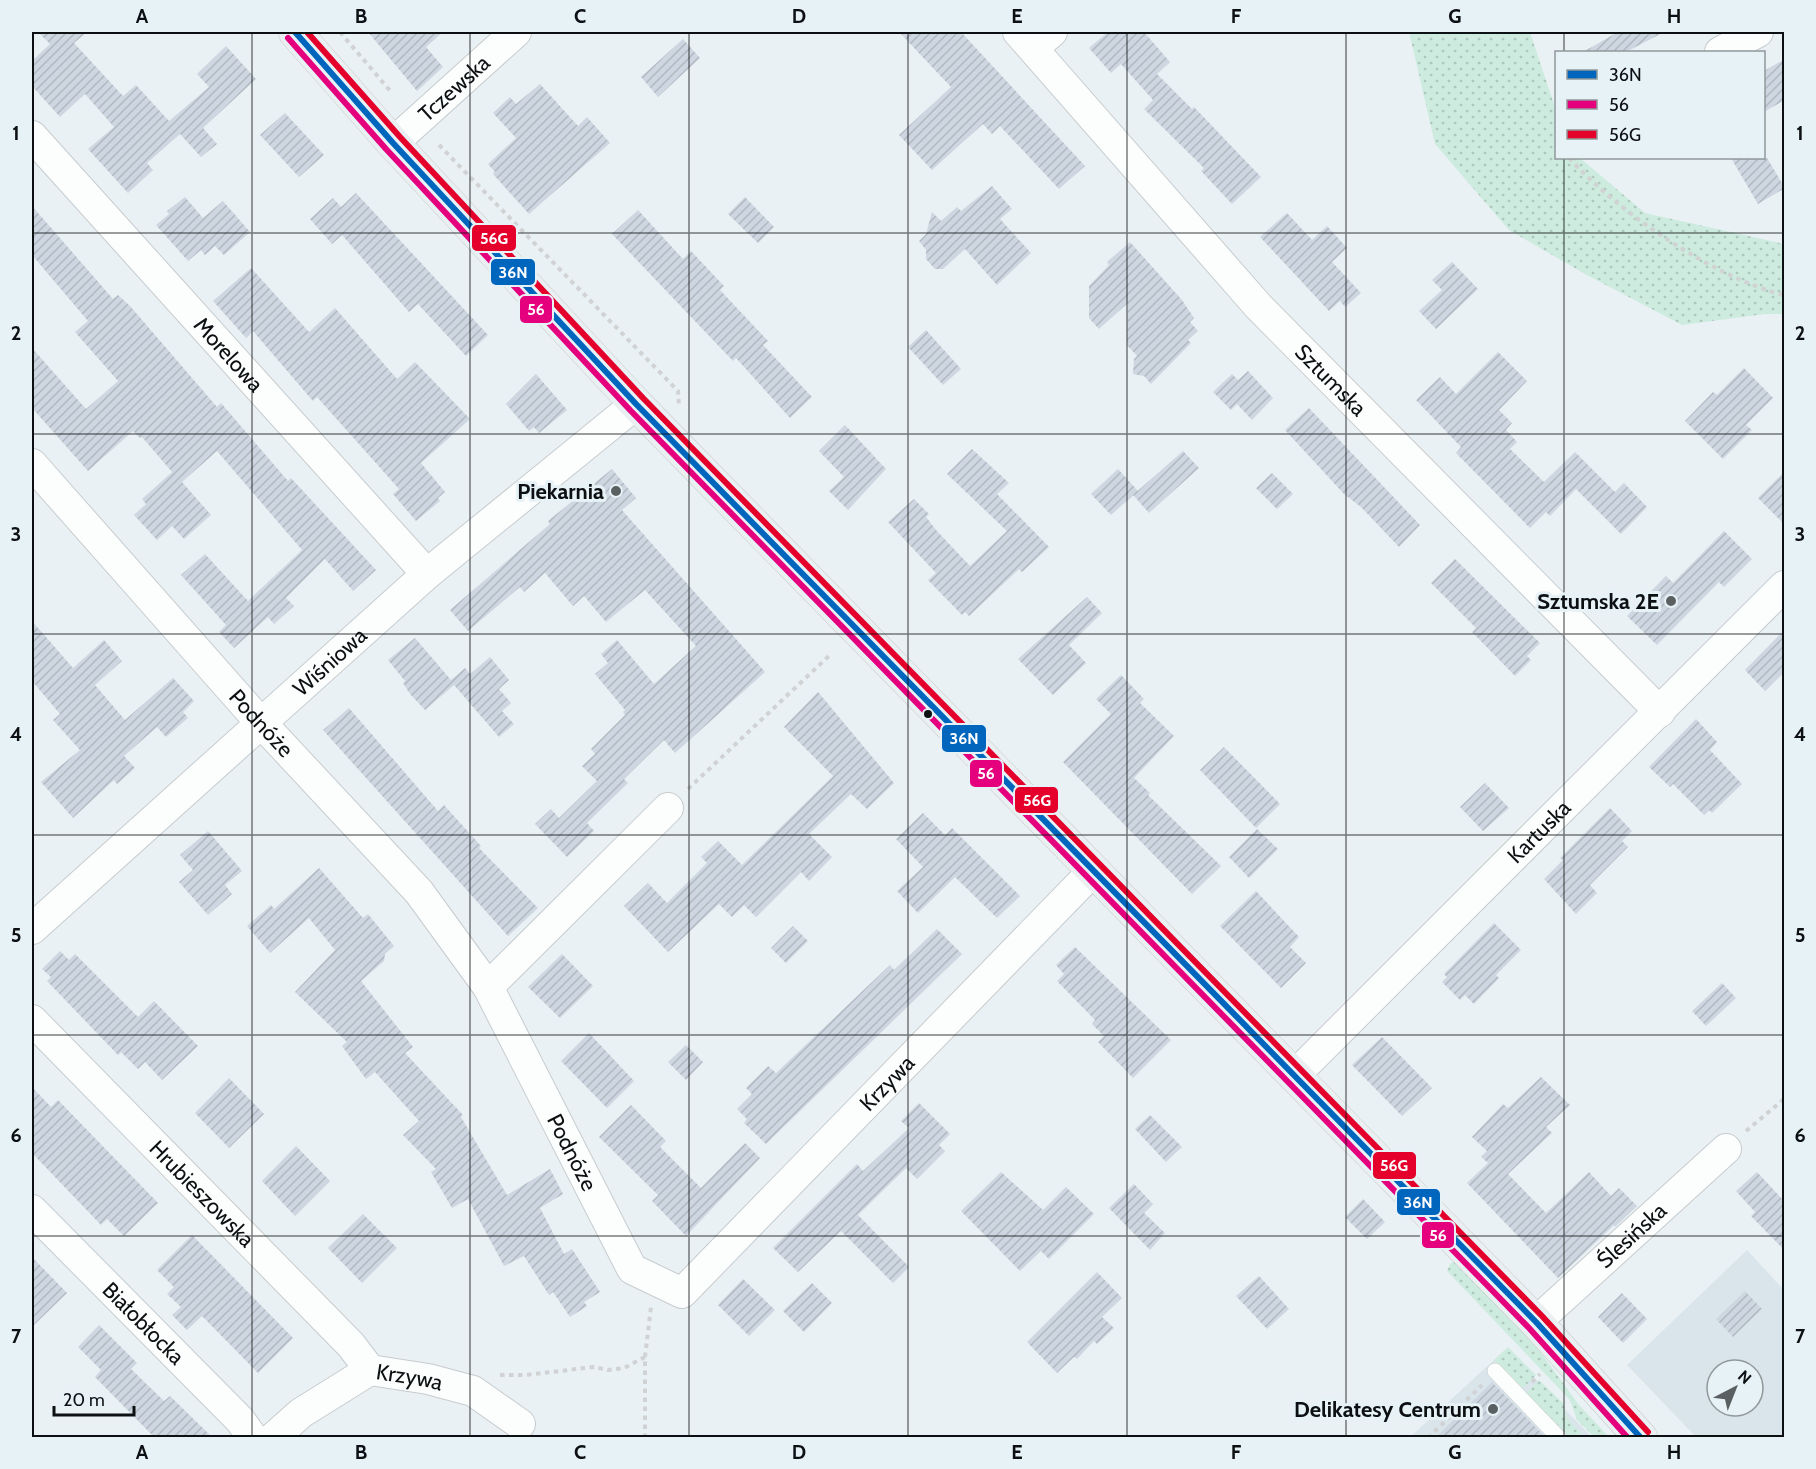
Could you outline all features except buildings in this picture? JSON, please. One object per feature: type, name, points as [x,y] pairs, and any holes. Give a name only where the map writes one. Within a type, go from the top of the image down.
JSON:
[{"type":"main road","points":[[295,32],[405,133],[636,404],[1536,1322],[1641,1437]]},
{"type":"street","name":"Tczewska","points":[[405,133],[516,32]]},
{"type":"street","points":[[1722,51],[1758,32]]},
{"type":"street","name":"Sztumska","points":[[1034,37],[1259,307],[1660,712]]},
{"type":"street","name":"Morelowa","points":[[32,136],[427,574]]},
{"type":"street","name":"Wiśniowa","points":[[32,929],[427,574],[636,404]]},
{"type":"street","name":"Podnóże","points":[[32,464],[261,723],[419,891],[488,987],[632,1269],[682,1293]]},
{"type":"street","name":"Kartuska","points":[[1294,1076],[1785,586]]},
{"type":"street","points":[[488,987],[668,808]]},
{"type":"street","name":"Krzywa","points":[[682,1293],[1093,871]]},
{"type":"street","name":"Hrubieszowska","points":[[32,1020],[351,1346],[370,1371]]},
{"type":"street","name":"Ślesińska","points":[[1536,1322],[1726,1149]]},
{"type":"street","name":"Białobłocka","points":[[32,1210],[240,1420],[253,1437]]},
{"type":"street","name":"Krzywa","points":[[273,1437],[308,1408],[370,1371],[428,1378],[473,1391],[520,1424]]},
{"type":"lane","points":[[1495,1371],[1559,1437]]},
{"type":"path","points":[[339,32],[405,133],[678,391],[679,410]]},
{"type":"path","points":[[1570,159],[1582,172],[1651,228],[1698,259],[1768,291],[1785,294]]},
{"type":"path","points":[[668,808],[831,654]]},
{"type":"path","points":[[1726,1149],[1785,1099]]},
{"type":"path","points":[[645,1437],[645,1357],[653,1280]]},
{"type":"path","points":[[473,1391],[479,1377],[526,1375],[594,1367],[608,1370],[624,1368],[645,1357]]},
{"type":"path","points":[[1428,1437],[1495,1371]]},
{"type":"shaded area","points":[[1747,1250],[1784,1290],[1784,1437],[1696,1437],[1627,1365]]},
{"type":"shaded area","points":[[1506,1349],[1592,1437],[1409,1438]]},
{"type":"green space","points":[[1409,32],[1530,32],[1555,107],[1555,159],[1581,159],[1645,213],[1784,244],[1784,314],[1765,314],[1682,325],[1585,274],[1509,230],[1435,144]]},
{"type":"green space","points":[[1455,1261],[1533,1342],[1579,1405],[1609,1437],[1594,1437],[1577,1420],[1570,1400],[1447,1271],[1450,1264]]},
{"type":"green space","points":[[1508,1347],[1536,1375],[1522,1389],[1494,1360]]},
{"type":"green space","points":[[1539,1380],[1563,1403],[1567,1418],[1584,1437],[1570,1437],[1526,1393]]},
{"type":"transit line","name":"36N","points":[[295,32],[393,143],[636,404],[1536,1322],[1641,1438]]},
{"type":"transit line","name":"56G","points":[[307,32],[400,137],[643,398],[1542,1316],[1648,1432]]},
{"type":"transit line","name":"56","points":[[288,38],[386,149],[630,410],[1529,1328],[1628,1438]]},
{"type":"place","name":"Piekarnia","points":[[616,491]]},
{"type":"place","name":"Sztumska 2E","points":[[1671,601]]},
{"type":"place","name":"Delikatesy Centrum","points":[[1493,1409]]}]
